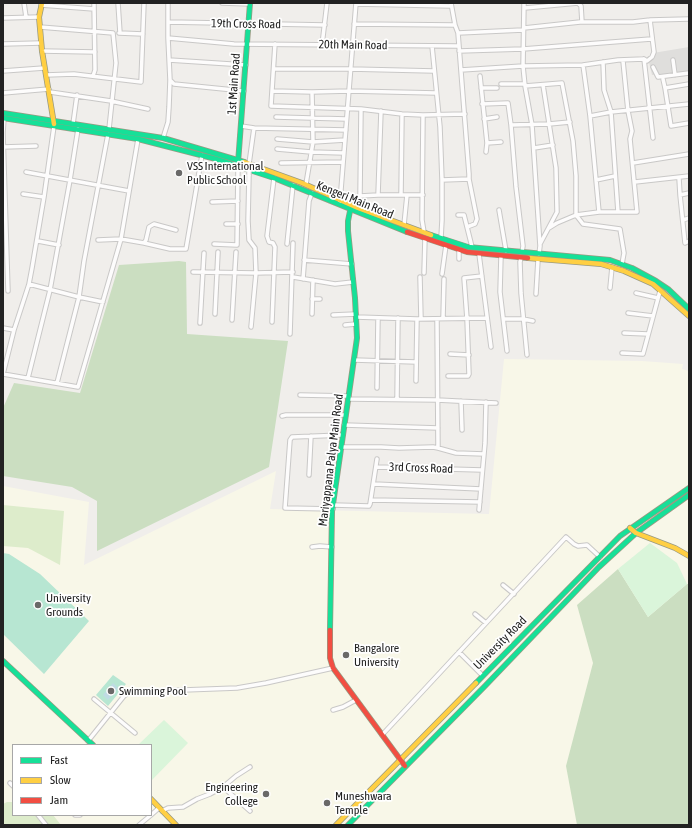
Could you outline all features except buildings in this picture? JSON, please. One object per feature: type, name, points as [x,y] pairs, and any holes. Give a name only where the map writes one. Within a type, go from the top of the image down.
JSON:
[{"type":"main road","points":[[41,4],[39,17],[41,43],[54,123]]},
{"type":"main road","name":"1st Main Road","points":[[238,167],[250,4]]},
{"type":"main road","name":"Kengeri Main Road","points":[[3,116],[78,128],[163,138],[249,164],[306,184],[340,203]]},
{"type":"main road","name":"Kengeri Main Road","points":[[54,123],[73,124],[109,131],[202,155],[274,178],[425,235],[472,247],[506,251],[538,260],[601,264],[612,267],[653,284],[689,316]]},
{"type":"main road","name":"Kengeri Main Road","points":[[350,207],[358,208],[404,225],[459,250],[502,256],[539,254],[610,260],[622,264],[656,281],[668,289],[689,309]]},
{"type":"main road","name":"Mariyappana Palya Main Road","points":[[350,207],[348,231],[354,282],[357,338],[333,507],[330,658],[333,668],[405,766]]},
{"type":"main road","name":"University Road","points":[[336,825],[620,536],[689,488]]},
{"type":"main road","name":"University Road","points":[[348,825],[485,686],[599,566],[636,533],[689,495]]},
{"type":"main road","points":[[630,528],[636,533],[674,548],[689,556]]},
{"type":"main road","points":[[3,661],[92,744]]},
{"type":"main road","points":[[152,800],[176,825]]},
{"type":"street","points":[[24,3],[26,17]]},
{"type":"street","points":[[93,76],[96,70],[94,3]]},
{"type":"street","points":[[118,3],[120,33]]},
{"type":"street","points":[[46,75],[74,74],[141,82],[144,3]]},
{"type":"street","points":[[163,138],[168,122],[170,80],[168,3]]},
{"type":"street","points":[[222,3],[250,4]]},
{"type":"street","points":[[322,45],[327,3]]},
{"type":"street","points":[[340,203],[356,3],[451,4],[458,33],[469,179],[477,219],[475,224],[467,227]]},
{"type":"street","points":[[524,3],[523,66],[534,148],[540,246],[539,254]]},
{"type":"street","points":[[525,8],[578,3],[581,6],[582,22]]},
{"type":"street","points":[[41,4],[94,9]]},
{"type":"street","points":[[3,18],[39,17]]},
{"type":"street","points":[[458,33],[524,30],[524,28],[582,22],[633,22],[689,19]]},
{"type":"street","points":[[461,70],[647,61],[652,58],[654,52],[651,39],[650,20]]},
{"type":"street","name":"19th Cross Road","points":[[168,22],[325,25]]},
{"type":"street","points":[[354,24],[455,25]]},
{"type":"street","points":[[40,27],[94,32],[143,34]]},
{"type":"street","points":[[57,383],[78,297],[109,131],[116,63],[114,33]]},
{"type":"street","name":"20th Main Road","points":[[168,38],[247,44],[458,46]]},
{"type":"street","points":[[459,51],[523,49],[651,39]]},
{"type":"street","points":[[3,44],[41,43]]},
{"type":"street","points":[[275,44],[271,106],[361,109],[423,115],[465,114]]},
{"type":"street","points":[[432,46],[442,180],[441,238]]},
{"type":"street","points":[[42,50],[95,52]]},
{"type":"street","points":[[169,60],[246,65]]},
{"type":"street","points":[[644,60],[653,138]]},
{"type":"street","points":[[673,60],[675,75]]},
{"type":"street","points":[[548,228],[576,216],[599,212],[637,212],[630,139],[632,131],[628,111],[623,61]]},
{"type":"street","points":[[602,62],[604,90],[610,112],[614,145],[618,212]]},
{"type":"street","points":[[583,64],[590,116],[599,212]]},
{"type":"street","points":[[653,67],[657,77],[689,73]]},
{"type":"street","points":[[3,71],[44,68]]},
{"type":"street","points":[[274,69],[350,68],[434,71]]},
{"type":"street","points":[[480,76],[487,143],[486,152]]},
{"type":"street","points":[[663,79],[671,126],[689,123]]},
{"type":"street","points":[[170,80],[174,84],[244,91]]},
{"type":"street","points":[[501,84],[543,85],[562,83],[573,141],[576,176],[576,216],[583,224],[620,229],[624,253],[622,264]]},
{"type":"street","points":[[665,88],[689,84]]},
{"type":"street","points":[[540,246],[557,212],[556,168],[543,85]]},
{"type":"street","points":[[481,88],[497,88]]},
{"type":"street","points":[[3,93],[49,91],[111,101],[148,109]]},
{"type":"street","points":[[272,91],[436,93]]},
{"type":"street","points":[[306,184],[313,142],[312,92]]},
{"type":"street","points":[[73,124],[77,95]]},
{"type":"street","points":[[482,104],[508,103],[523,246],[520,262],[520,285],[527,355]]},
{"type":"street","points":[[590,116],[610,112],[689,104]]},
{"type":"street","points":[[358,208],[360,196],[361,109]]},
{"type":"street","points":[[378,195],[380,111]]},
{"type":"street","points":[[402,114],[402,195]]},
{"type":"street","points":[[423,115],[422,220],[425,235],[424,273]]},
{"type":"street","points":[[3,116],[4,226],[8,291]]},
{"type":"street","points":[[276,117],[346,119]]},
{"type":"street","points":[[484,119],[497,117]]},
{"type":"street","points":[[511,125],[570,122]]},
{"type":"street","points":[[54,123],[38,241],[29,284],[14,330],[3,374],[78,387],[121,239],[138,139]]},
{"type":"street","points":[[241,126],[254,128],[313,128],[346,130]]},
{"type":"street","points":[[28,378],[50,290],[59,245],[78,128]]},
{"type":"street","points":[[252,327],[256,273],[255,248],[249,240],[248,234],[249,164],[254,128]]},
{"type":"street","points":[[277,139],[313,142],[345,140]]},
{"type":"street","points":[[487,143],[501,142]]},
{"type":"street","points":[[534,148],[553,145]]},
{"type":"street","points":[[3,147],[36,146]]},
{"type":"street","points":[[277,149],[344,153]]},
{"type":"street","points":[[633,163],[689,154]]},
{"type":"street","points":[[98,240],[121,239],[170,249],[186,249],[202,155]]},
{"type":"street","points":[[281,163],[343,162]]},
{"type":"street","points":[[214,244],[238,245],[238,167]]},
{"type":"street","points":[[26,172],[129,191]]},
{"type":"street","points":[[596,180],[615,176]]},
{"type":"street","points":[[635,182],[689,176]]},
{"type":"street","points":[[272,322],[275,247],[273,243],[269,242],[267,236],[274,178]]},
{"type":"street","points":[[679,178],[685,243],[689,242]]},
{"type":"street","points":[[442,180],[469,179]]},
{"type":"street","points":[[287,244],[293,185]]},
{"type":"street","points":[[680,195],[689,192]]},
{"type":"street","points":[[303,279],[309,200],[312,193]]},
{"type":"street","points":[[23,194],[44,197]]},
{"type":"street","points":[[360,196],[423,194]]},
{"type":"street","points":[[404,225],[407,195]]},
{"type":"street","points":[[212,202],[238,201]]},
{"type":"street","points":[[499,210],[506,251]]},
{"type":"street","points":[[458,215],[464,215],[472,247]]},
{"type":"street","points":[[683,220],[689,218]]},
{"type":"street","points":[[226,224],[238,224]]},
{"type":"street","points":[[144,243],[151,225],[176,230]]},
{"type":"street","points":[[38,241],[59,245]]},
{"type":"street","points":[[290,334],[293,243]]},
{"type":"street","points":[[442,274],[446,245]]},
{"type":"street","points":[[459,250],[459,259]]},
{"type":"street","points":[[215,314],[218,252]]},
{"type":"street","points":[[232,320],[236,252]]},
{"type":"street","points":[[200,323],[204,253]]},
{"type":"street","points":[[479,254],[491,347]]},
{"type":"street","points":[[502,256],[500,292],[507,351]]},
{"type":"street","points":[[304,260],[352,264]]},
{"type":"street","points":[[536,294],[538,260]]},
{"type":"street","points":[[610,288],[612,267]]},
{"type":"street","points":[[193,272],[293,272]]},
{"type":"street","points":[[448,376],[468,376],[470,370],[464,278],[482,276]]},
{"type":"street","points":[[293,277],[335,284],[354,282]]},
{"type":"street","points":[[416,381],[420,277]]},
{"type":"street","points":[[443,318],[444,279]]},
{"type":"street","points":[[312,314],[313,280]]},
{"type":"street","points":[[29,284],[102,302]]},
{"type":"street","points":[[622,353],[643,354],[652,316],[660,291]]},
{"type":"street","points":[[636,293],[658,298]]},
{"type":"street","points":[[312,299],[320,299]]},
{"type":"street","points":[[628,313],[652,316]]},
{"type":"street","points":[[333,315],[419,319],[487,318]]},
{"type":"street","points":[[377,388],[378,318]]},
{"type":"street","points":[[397,399],[398,318]]},
{"type":"street","points":[[438,319],[438,448]]},
{"type":"street","points":[[504,319],[523,319],[532,321]]},
{"type":"street","points":[[345,325],[356,324]]},
{"type":"street","points":[[3,328],[14,330]]},
{"type":"street","points":[[624,333],[648,334]]},
{"type":"street","points":[[450,354],[469,355]]},
{"type":"street","points":[[354,360],[416,362]]},
{"type":"street","points":[[300,395],[496,403]]},
{"type":"street","points":[[461,401],[462,430]]},
{"type":"street","points":[[479,510],[485,443],[486,402]]},
{"type":"street","points":[[282,416],[346,415]]},
{"type":"street","points":[[344,425],[438,428]]},
{"type":"street","points":[[343,435],[292,436],[290,438],[285,508],[366,507],[369,506],[371,500],[480,502]]},
{"type":"street","points":[[309,475],[311,436]]},
{"type":"street","points":[[341,447],[438,448],[456,453],[484,454]]},
{"type":"street","points":[[376,467],[377,459]]},
{"type":"street","name":"3rd Cross Road","points":[[371,500],[376,467],[482,470]]},
{"type":"street","points":[[374,484],[481,489]]},
{"type":"street","points":[[382,734],[566,537],[578,546],[587,546],[600,556]]},
{"type":"street","points":[[312,546],[332,547]]},
{"type":"street","points":[[504,585],[514,594]]},
{"type":"street","points":[[475,614],[486,623]]},
{"type":"street","points":[[459,652],[482,675]]},
{"type":"street","points":[[88,741],[124,696],[130,692],[237,688],[333,668]]},
{"type":"street","points":[[94,700],[135,733]]},
{"type":"street","points":[[333,710],[343,707],[356,700]]},
{"type":"street","points":[[152,814],[168,808],[183,807],[223,787],[236,776],[250,768]]},
{"type":"street","points":[[223,787],[250,811]]},
{"type":"street","points":[[40,816],[46,825]]},
{"type":"street","points":[[139,825],[150,816]]},
{"type":"shaded area","points":[[689,47],[689,74],[662,78],[661,74],[652,75],[648,58],[654,57],[653,53]]},
{"type":"shaded area","name":"Bangalore University","points":[[504,359],[642,361],[683,364],[682,369],[689,371],[689,825],[3,825],[3,486],[89,502],[84,565],[276,471],[270,509],[489,514]]},
{"type":"green space","points":[[179,261],[186,262],[187,334],[288,341],[269,467],[97,551],[97,501],[72,487],[3,476],[3,408],[14,383],[80,393],[119,265]]},
{"type":"green space","points":[[3,505],[64,511],[60,565],[28,548],[3,546]]},
{"type":"green space","points":[[650,543],[677,563],[687,584],[648,617],[618,569]]},
{"type":"green space","name":"University Grounds","points":[[3,553],[9,554],[40,574],[89,621],[44,674],[3,634]]},
{"type":"green space","points":[[618,569],[648,617],[687,584],[689,584],[689,825],[577,825],[566,766],[593,663],[577,605]]},
{"type":"green space","points":[[113,675],[126,684],[108,706],[96,695]]},
{"type":"green space","points":[[164,720],[188,743],[152,780],[152,744],[139,744]]},
{"type":"green space","points":[[12,802],[12,816],[54,816],[61,825],[3,825],[3,804]]},
{"type":"water","name":"Swimming Pool","points":[[113,683],[118,688],[108,700],[103,695]]},
{"type":"traffic: fast","points":[[238,163],[250,3]]},
{"type":"traffic: fast","points":[[3,113],[163,138],[244,162]]},
{"type":"traffic: fast","points":[[3,118],[138,139],[216,159],[274,178],[407,232]]},
{"type":"traffic: fast","points":[[330,630],[332,511],[357,338],[355,298],[348,231],[351,206]]},
{"type":"traffic: fast","points":[[431,235],[468,247],[610,260],[632,268],[656,281],[668,289],[689,309]]},
{"type":"traffic: fast","points":[[476,683],[620,536],[689,488]]},
{"type":"traffic: fast","points":[[348,825],[485,686],[599,567],[636,533],[689,495]]},
{"type":"traffic: fast","points":[[3,661],[92,744]]},
{"type":"traffic: slow","points":[[42,3],[39,17],[42,51],[54,124]]},
{"type":"traffic: slow","points":[[244,162],[302,183],[358,208],[431,235]]},
{"type":"traffic: slow","points":[[528,258],[601,264],[624,271],[653,284],[689,316]]},
{"type":"traffic: slow","points":[[630,528],[636,533],[675,548],[689,556]]},
{"type":"traffic: slow","points":[[336,825],[476,683]]},
{"type":"traffic: slow","points":[[152,800],[176,825]]},
{"type":"traffic: jam","points":[[407,232],[467,252],[528,258]]},
{"type":"traffic: jam","points":[[330,630],[330,658],[333,668],[405,766]]},
{"type":"place","name":"VSS International Public School","points":[[179,173]]},
{"type":"place","name":"University Grounds","points":[[38,605]]},
{"type":"place","name":"Bangalore University","points":[[346,655]]},
{"type":"place","name":"Swimming Pool","points":[[111,691]]},
{"type":"place","name":"Engineering College","points":[[266,794]]},
{"type":"place","name":"Muneshwara Temple","points":[[327,803]]}]
